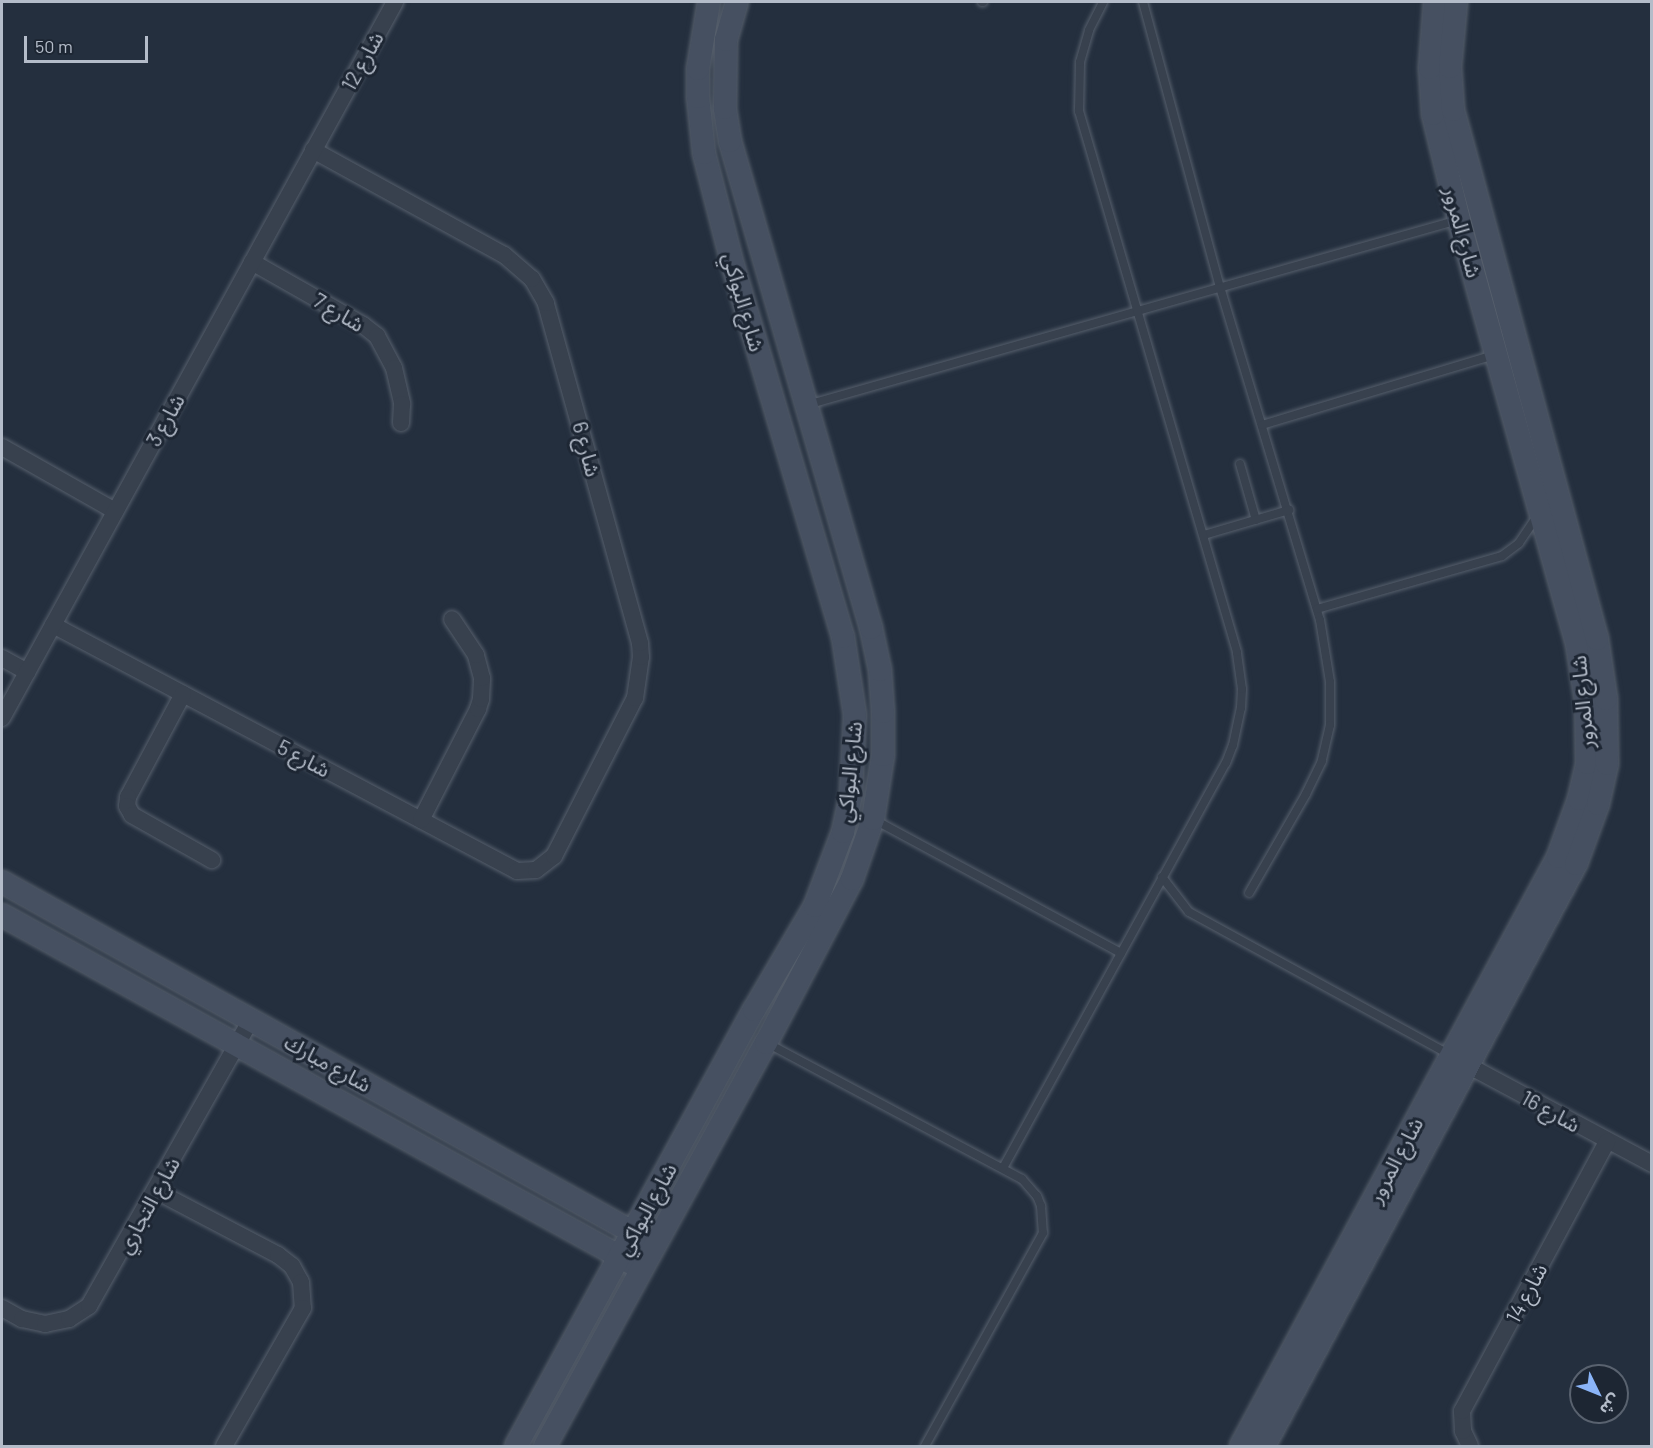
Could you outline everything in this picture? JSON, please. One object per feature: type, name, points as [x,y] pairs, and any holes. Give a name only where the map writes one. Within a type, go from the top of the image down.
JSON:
[{"type":"street","name":"شارع 12","points":[[329,121],[395,2]]},
{"type":"street","name":"شارع البواكي","points":[[516,1446],[754,1011],[815,906],[843,832],[855,754],[855,715],[843,637],[733,266],[704,153],[698,97],[698,69],[710,2]]},
{"type":"street","name":"شارع البواكي","points":[[545,1446],[766,1043],[852,879],[873,819],[883,755],[884,712],[880,670],[871,628],[730,141],[725,108],[726,40],[737,2]]},
{"type":"street","name":"شارع المرور","points":[[1241,1446],[1460,1061],[1576,864],[1603,785],[1608,743],[1604,678],[1592,620],[1558,537],[1469,217],[1433,114],[1430,45],[1435,2]]},
{"type":"street","name":"شارع المرور","points":[[1456,2],[1450,45],[1452,99],[1469,217],[1496,354],[1540,511],[1558,537]]},
{"type":"street","name":"شارع 3","points":[[2,718],[329,121]]},
{"type":"street","name":"شارع 6","points":[[313,150],[504,255],[532,279],[546,303],[640,643],[641,657],[635,698],[554,856]]},
{"type":"street","name":"شارع 7","points":[[252,262],[363,325],[377,336],[394,368],[402,404],[401,423]]},
{"type":"street","points":[[2,447],[115,511]]},
{"type":"street","points":[[421,820],[481,699],[482,678],[476,655],[452,619]]},
{"type":"street","name":"شارع 5","points":[[52,625],[517,871],[536,870],[554,856]]},
{"type":"street","points":[[2,658],[27,672]]},
{"type":"street","points":[[183,694],[128,797],[127,806],[132,815],[212,860]]},
{"type":"street","name":"شارع مبارك","points":[[2,882],[655,1244]]},
{"type":"street","name":"شارع مبارك","points":[[2,915],[642,1269]]},
{"type":"street","name":"شارع التجاري","points":[[2,1308],[22,1319],[45,1324],[57,1323],[80,1313],[97,1296],[251,1020]]},
{"type":"street","name":"شارع المرور","points":[[1264,1446],[1460,1061]]},
{"type":"street","name":"شارع 16","points":[[1460,1061],[1607,1142],[1652,1164]]},
{"type":"street","name":"شارع 14","points":[[1470,1446],[1463,1431],[1462,1411],[1607,1142]]},
{"type":"street","points":[[156,1191],[278,1255],[292,1266],[301,1282],[303,1308],[224,1446]]},
{"type":"lane","points":[[1003,1168],[1226,763],[1233,746],[1241,708],[1241,680],[1237,652],[1079,111],[1080,62],[1089,30],[1103,2]]},
{"type":"lane","points":[[1143,2],[1220,287],[1317,609],[1330,682],[1331,703],[1327,743],[1315,778],[1249,893]]},
{"type":"lane","points":[[807,405],[1469,217]]},
{"type":"lane","points":[[1262,425],[1496,354]]},
{"type":"lane","points":[[1240,464],[1256,520]]},
{"type":"lane","points":[[1204,535],[1289,510]]},
{"type":"lane","points":[[1317,609],[1502,556],[1519,543],[1540,511]]},
{"type":"lane","points":[[873,819],[1120,953]]},
{"type":"lane","points":[[1162,877],[1189,912],[1460,1061]]},
{"type":"lane","points":[[766,1043],[1003,1168],[1022,1179],[1037,1196],[1044,1215],[1043,1233],[925,1446]]}]
